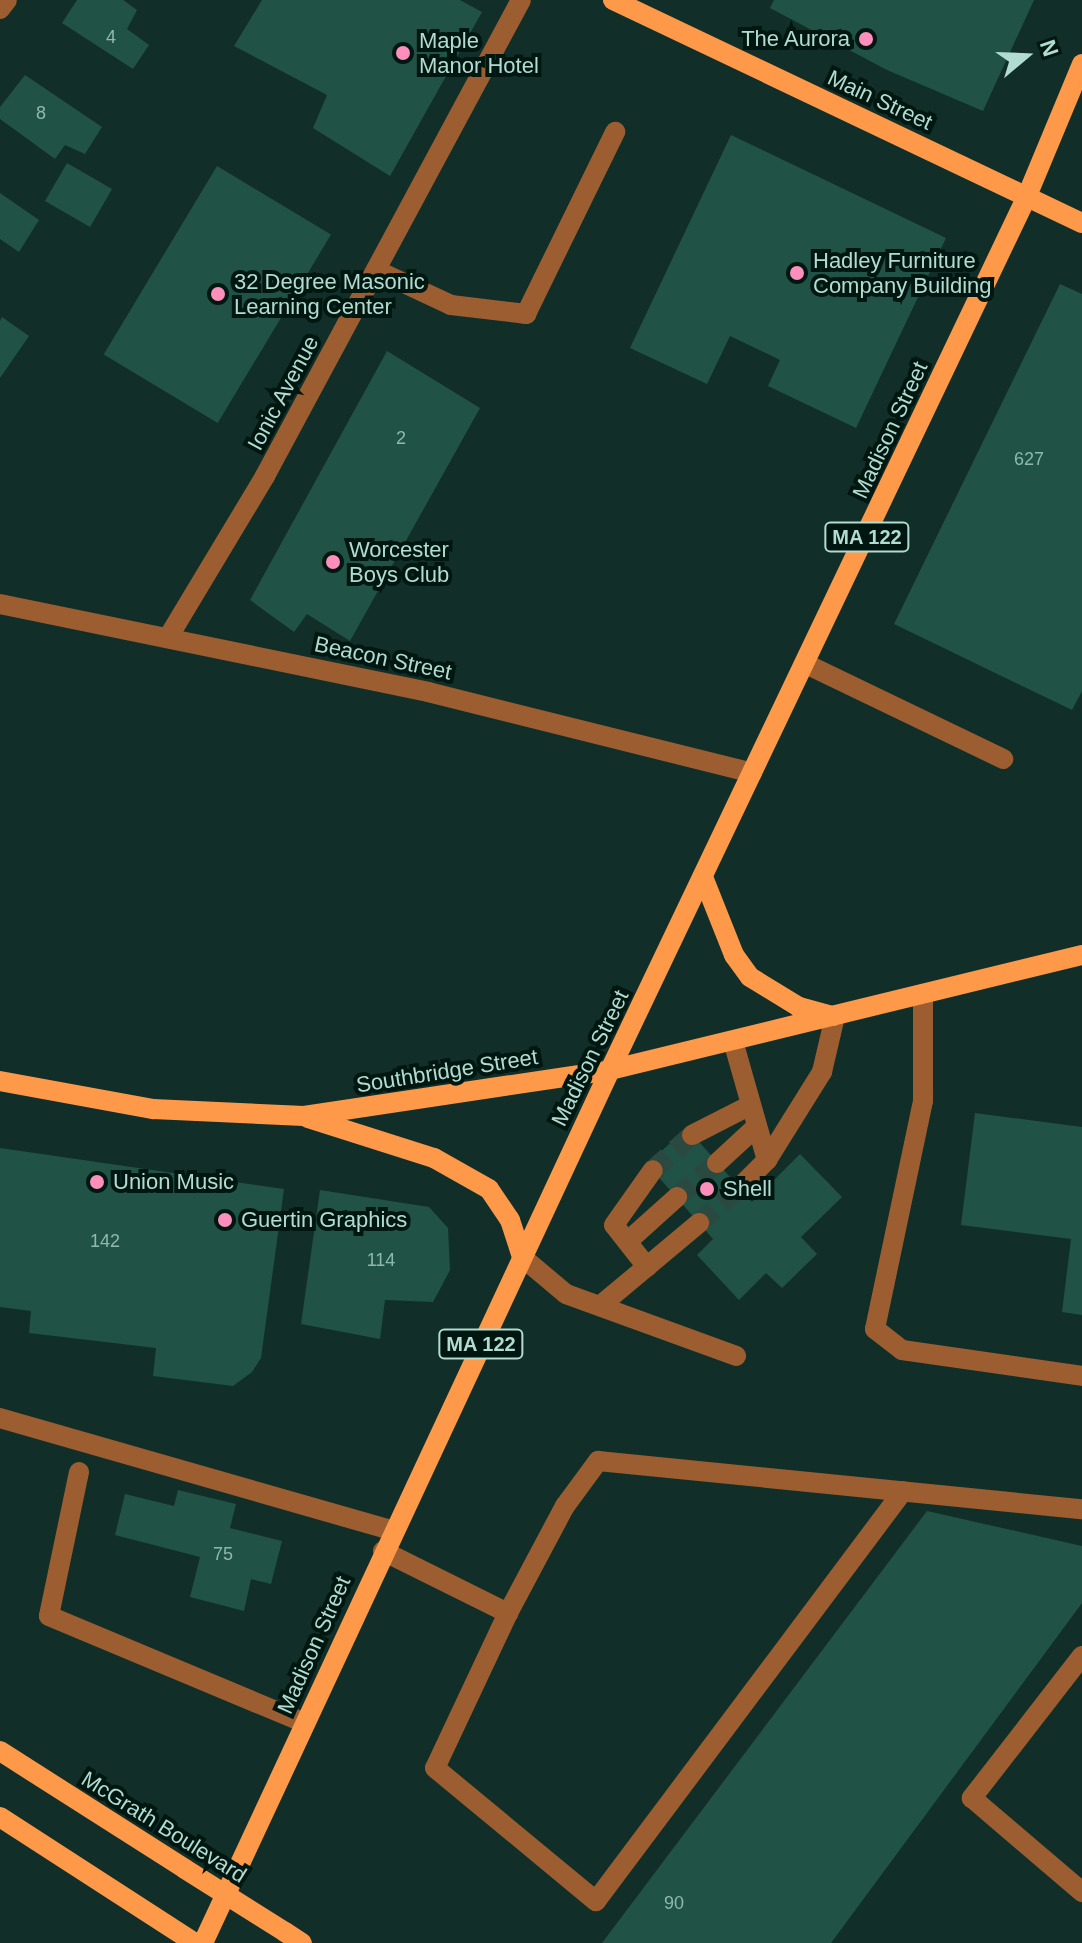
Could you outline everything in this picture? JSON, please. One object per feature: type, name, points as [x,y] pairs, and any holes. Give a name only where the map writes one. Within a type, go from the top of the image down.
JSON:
[{"type":"main road","name":"Main Street","points":[[613,0],[1082,223]]},
{"type":"main road","name":"MA 122","points":[[1027,196],[1082,64]]},
{"type":"main road","name":"Madison Street","points":[[203,1943],[383,1551],[1027,196]]},
{"type":"main road","points":[[703,877],[729,943],[750,977],[799,1007],[835,1016]]},
{"type":"main road","name":"Southbridge Street","points":[[0,1081],[153,1109],[304,1116],[610,1070],[1082,955]]},
{"type":"main road","points":[[304,1116],[434,1158],[489,1189],[510,1220],[522,1257]]},
{"type":"main road","name":"McGrath Boulevard","points":[[0,1751],[294,1938]]},
{"type":"main road","points":[[0,1817],[195,1943]]},
{"type":"street","points":[[0,9],[7,0]]},
{"type":"street","name":"Ionic Avenue","points":[[169,636],[265,476],[521,0]]},
{"type":"street","points":[[376,270],[451,305],[526,314],[615,132]]},
{"type":"street","name":"Beacon Street","points":[[0,604],[169,636],[690,754],[752,773]]},
{"type":"street","points":[[806,664],[1003,759]]},
{"type":"street","points":[[923,994],[923,1101],[875,1329],[902,1350],[1082,1376]]},
{"type":"street","points":[[739,1188],[767,1160],[822,1072],[835,1016]]},
{"type":"street","points":[[733,1041],[749,1106],[767,1160]]},
{"type":"street","points":[[692,1135],[749,1106]]},
{"type":"street","points":[[717,1163],[756,1127]]},
{"type":"street","points":[[647,1267],[614,1225],[653,1170]]},
{"type":"street","points":[[628,1241],[677,1197]]},
{"type":"street","points":[[601,1305],[699,1223]]},
{"type":"street","points":[[522,1257],[566,1294],[736,1356]]},
{"type":"street","points":[[0,1418],[393,1531]]},
{"type":"street","points":[[903,1491],[596,1901],[435,1768],[508,1613],[565,1506],[598,1461],[903,1491],[1082,1509]]},
{"type":"street","points":[[79,1472],[49,1616],[305,1723]]},
{"type":"street","points":[[383,1551],[508,1613]]},
{"type":"street","points":[[1082,1656],[972,1798],[1082,1892]]},
{"type":"building","points":[[77,0],[123,0],[137,10],[127,29],[149,45],[133,69],[62,23]]},
{"type":"building","name":"Maple Manor Hotel","points":[[262,0],[460,0],[482,12],[390,176],[313,128],[327,95],[234,46]]},
{"type":"building","points":[[774,0],[1034,0],[983,111],[887,70],[770,8]]},
{"type":"building","points":[[25,75],[102,127],[85,154],[65,145],[55,159],[0,119],[0,107]]},
{"type":"building","name":"Hadley Furniture Company Building","points":[[731,135],[946,238],[856,428],[768,386],[780,360],[730,336],[707,384],[630,348]]},
{"type":"building","points":[[67,163],[112,189],[90,227],[45,201]]},
{"type":"building","name":"32 Degree Masonic Learning Center","points":[[217,166],[331,235],[218,423],[104,355]]},
{"type":"building","points":[[0,193],[39,220],[19,252],[0,239]]},
{"type":"building","points":[[1060,284],[1082,294],[1082,691],[1072,710],[894,624]]},
{"type":"building","points":[[2,317],[29,336],[0,378],[0,321]]},
{"type":"building","points":[[387,351],[480,408],[350,641],[307,614],[294,632],[250,600]]},
{"type":"building","points":[[975,1113],[1082,1127],[1082,1315],[1062,1312],[1071,1239],[961,1225]]},
{"type":"building","points":[[687,1128],[752,1202],[800,1154],[842,1197],[801,1237],[817,1254],[782,1288],[766,1273],[739,1300],[697,1255],[713,1239],[647,1164]]},
{"type":"building","points":[[0,1148],[284,1189],[261,1358],[252,1372],[233,1386],[153,1376],[156,1348],[29,1333],[31,1311],[0,1307]]},
{"type":"building","points":[[320,1190],[429,1207],[448,1228],[450,1270],[433,1302],[385,1300],[380,1339],[301,1324]]},
{"type":"building","points":[[178,1490],[236,1504],[230,1528],[282,1541],[271,1584],[251,1579],[244,1611],[190,1597],[200,1557],[115,1535],[125,1494],[174,1506]]},
{"type":"building","points":[[927,1511],[1082,1546],[1082,1603],[831,1943],[602,1943]]},
{"type":"tunnel","points":[[653,1170],[692,1135]]},
{"type":"tunnel","points":[[677,1197],[717,1163]]},
{"type":"tunnel","points":[[699,1223],[739,1188]]},
{"type":"place","name":"The Aurora","points":[[866,39]]},
{"type":"place","name":"Maple Manor Hotel","points":[[403,53]]},
{"type":"place","name":"Hadley Furniture Company Building","points":[[797,273]]},
{"type":"place","name":"32 Degree Masonic Learning Center","points":[[218,294]]},
{"type":"place","name":"Worcester Boys Club","points":[[333,562]]},
{"type":"place","name":"Union Music","points":[[97,1182]]},
{"type":"place","name":"Shell","points":[[707,1189]]},
{"type":"place","name":"Guertin Graphics","points":[[225,1220]]}]
